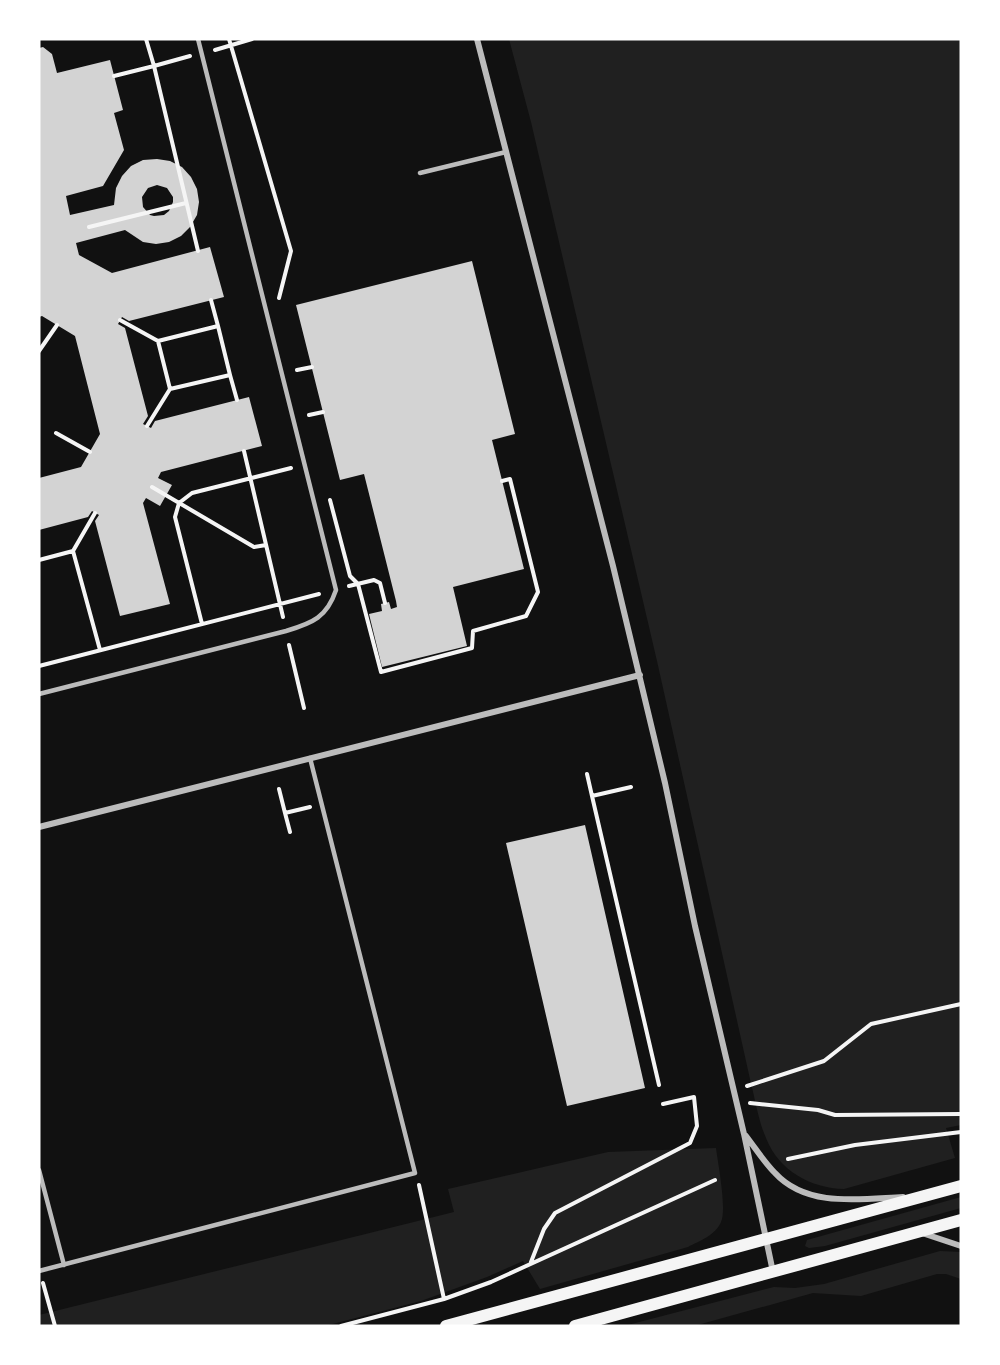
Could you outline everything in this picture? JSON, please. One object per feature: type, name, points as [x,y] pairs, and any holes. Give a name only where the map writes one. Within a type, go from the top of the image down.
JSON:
[{"type":"main road","points":[[446,1326],[961,1186]]},
{"type":"main road","points":[[575,1326],[961,1220]]},
{"type":"street","points":[[477,39],[665,783],[774,1273]]},
{"type":"street","points":[[39,827],[639,675]]},
{"type":"street","points":[[744,1134],[776,1174],[793,1188],[815,1197],[844,1199],[924,1197]]},
{"type":"street","points":[[919,1232],[961,1246]]},
{"type":"lane","points":[[39,694],[286,632],[312,623],[331,606],[336,590],[198,39]]},
{"type":"lane","points":[[420,173],[506,152]]},
{"type":"lane","points":[[40,1271],[415,1173],[310,758]]},
{"type":"lane","points":[[39,1170],[64,1265]]},
{"type":"path","points":[[146,39],[198,250]]},
{"type":"path","points":[[229,39],[291,251],[279,297],[281,307]]},
{"type":"path","points":[[114,76],[154,66]]},
{"type":"path","points":[[89,227],[186,204]]},
{"type":"path","points":[[211,300],[237,400]]},
{"type":"path","points":[[120,320],[158,341],[218,326]]},
{"type":"path","points":[[39,351],[57,325]]},
{"type":"path","points":[[158,341],[170,389]]},
{"type":"path","points":[[295,359],[300,381]]},
{"type":"path","points":[[297,370],[312,367]]},
{"type":"path","points":[[147,426],[170,389],[230,375]]},
{"type":"path","points":[[306,404],[312,426]]},
{"type":"path","points":[[309,415],[323,412]]},
{"type":"path","points":[[56,433],[90,452]]},
{"type":"path","points":[[244,451],[304,708]]},
{"type":"path","points":[[202,624],[175,517],[179,503],[192,493],[305,465]]},
{"type":"path","points":[[329,496],[350,576],[358,584],[381,672],[472,648],[473,632],[526,616],[538,592],[510,479],[502,481]]},
{"type":"path","points":[[152,488],[254,547],[266,545]]},
{"type":"path","points":[[39,560],[73,551],[95,513]]},
{"type":"path","points":[[514,530],[522,527]]},
{"type":"path","points":[[73,551],[100,650]]},
{"type":"path","points":[[39,666],[374,580],[380,583],[385,603]]},
{"type":"path","points":[[587,774],[659,1085]]},
{"type":"path","points":[[592,796],[632,787]]},
{"type":"path","points":[[279,789],[290,832]]},
{"type":"path","points":[[285,813],[322,803]]},
{"type":"path","points":[[734,1090],[824,1061],[871,1024],[961,1004]]},
{"type":"path","points":[[531,1263],[544,1228],[555,1213],[690,1143],[697,1126],[694,1096],[663,1104]]},
{"type":"path","points":[[736,1102],[818,1110],[835,1115],[961,1114]]},
{"type":"path","points":[[788,1159],[855,1145],[961,1132]]},
{"type":"path","points":[[415,1173],[444,1299]]},
{"type":"path","points":[[341,1326],[444,1299],[491,1282],[715,1180]]},
{"type":"path","points":[[40,1271],[55,1326]]},
{"type":"shaded area","points":[[509,39],[961,39],[961,1125],[946,1128],[955,1158],[844,1189],[832,1188],[808,1181],[788,1168],[772,1150],[763,1131],[657,661],[531,122]]},
{"type":"shaded area","points":[[716,1148],[723,1197],[723,1216],[719,1227],[711,1234],[688,1247],[540,1289],[523,1261],[421,1301],[325,1326],[39,1326],[39,1315],[454,1212],[448,1189],[608,1152]]},
{"type":"shaded area","points":[[961,1197],[961,1208],[825,1246],[809,1248],[805,1246],[807,1240]]},
{"type":"shaded area","points":[[940,1251],[961,1252],[961,1279],[946,1274],[937,1274],[861,1296],[813,1293],[694,1326],[624,1326],[774,1287],[795,1288],[824,1284]]},
{"type":"building","points":[[43,47],[52,54],[57,73],[110,60],[123,110],[114,113],[124,150],[103,186],[66,196],[70,215],[114,205],[116,188],[122,176],[131,166],[143,160],[170,161],[182,167],[191,177],[197,189],[199,202],[197,215],[181,236],[169,242],[156,244],[143,242],[125,230],[76,243],[79,255],[112,273],[210,247],[224,297],[129,321],[122,317],[118,324],[125,328],[148,416],[143,424],[151,428],[155,421],[249,397],[262,446],[161,472],[158,478],[172,485],[160,506],[146,498],[143,503],[170,604],[120,616],[95,521],[99,515],[92,511],[88,517],[39,530],[39,478],[81,467],[100,434],[75,336],[42,316],[39,317],[39,48]],"holes":[[[157,185],[167,188],[173,197],[169,211],[164,215],[150,215],[143,207],[142,197],[148,188]]]},
{"type":"building","points":[[472,261],[515,434],[492,440],[524,569],[453,587],[467,646],[382,667],[369,614],[382,611],[381,604],[389,602],[391,609],[397,607],[396,601],[364,474],[340,480],[296,305]]},
{"type":"building","points":[[585,825],[645,1088],[567,1106],[506,843]]}]
